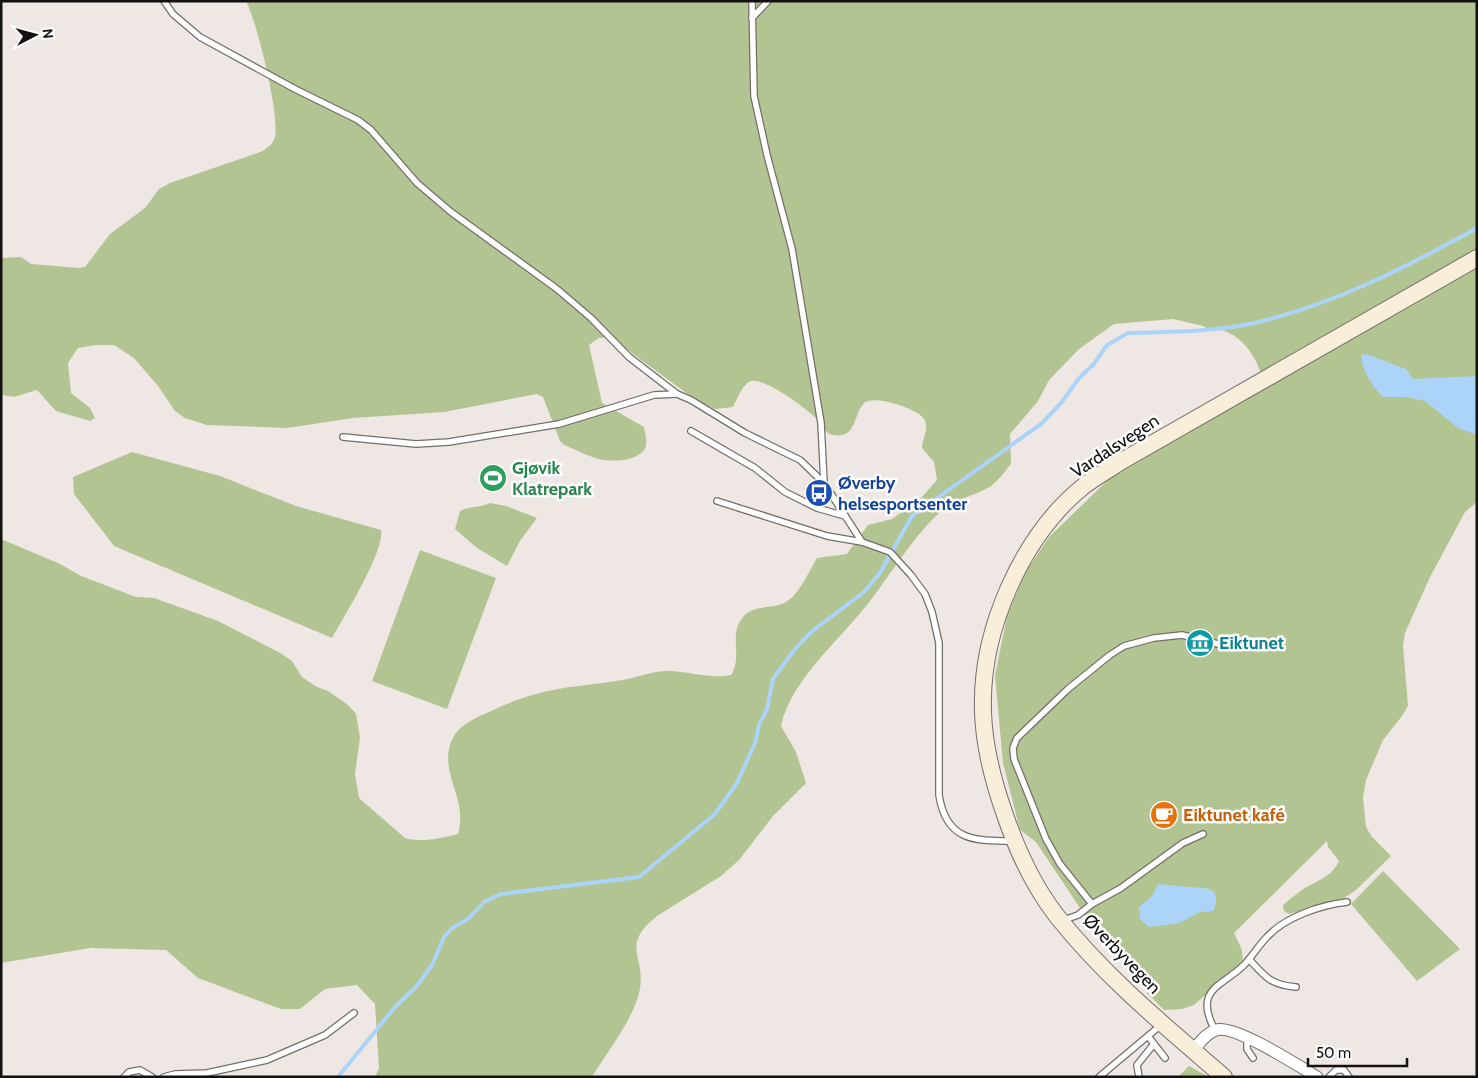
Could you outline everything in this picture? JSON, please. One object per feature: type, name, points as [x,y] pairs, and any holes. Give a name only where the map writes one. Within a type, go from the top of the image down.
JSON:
[{"type":"main road","name":"Vardalsvegen","points":[[1015,841],[998,796],[989,762],[983,711],[984,683],[992,635],[1006,594],[1017,570],[1049,523],[1085,485],[1120,462],[1477,258]]},
{"type":"main road","name":"Øverbyvegen","points":[[1015,841],[1032,878],[1076,940],[1163,1024],[1224,1077]]},
{"type":"street","points":[[1193,1050],[1215,1030],[1235,1032],[1317,1077]]},
{"type":"lane","points":[[164,1],[173,14],[200,37],[294,89],[358,120],[371,130],[416,183],[451,212],[557,289],[591,318],[629,357],[677,394],[691,400],[745,433],[800,460],[824,484],[862,542]]},
{"type":"lane","points":[[752,1],[754,96],[766,155],[792,249],[821,423],[824,484]]},
{"type":"lane","points":[[752,18],[768,1]]},
{"type":"lane","points":[[342,437],[416,444],[449,442],[559,424],[654,395],[677,394]]},
{"type":"lane","points":[[690,431],[755,468],[785,492],[817,508],[845,516]]},
{"type":"lane","points":[[717,501],[827,536],[862,542],[890,552],[900,562],[925,594],[932,612],[939,643],[939,795],[943,816],[952,828],[974,840],[1015,841]]},
{"type":"lane","points":[[1092,904],[1060,864],[1046,839],[1014,759],[1013,748],[1017,738],[1068,689],[1124,646],[1154,638],[1182,635],[1222,646]]},
{"type":"lane","points":[[1062,921],[1078,915],[1092,904],[1121,888],[1183,843],[1203,834]]},
{"type":"lane","points":[[1215,1030],[1208,1005],[1211,991],[1249,959],[1266,937],[1285,923],[1334,904],[1347,902]]},
{"type":"lane","points":[[1249,959],[1268,980],[1280,986],[1296,988]]},
{"type":"lane","points":[[164,1077],[175,1074],[207,1073],[267,1060],[325,1035],[354,1013]]},
{"type":"lane","points":[[1099,1077],[1163,1024]]},
{"type":"lane","points":[[1148,1036],[1165,1058]]},
{"type":"lane","points":[[1247,1038],[1248,1049],[1253,1058]]},
{"type":"lane","points":[[1139,1077],[1137,1066],[1154,1044]]},
{"type":"lane","points":[[124,1077],[129,1072],[140,1070],[152,1077]]},
{"type":"lane","points":[[1329,1077],[1336,1070],[1344,1070],[1349,1077]]},
{"type":"green space","points":[[246,1],[1477,1],[1477,502],[1465,512],[1430,577],[1405,633],[1403,645],[1408,706],[1383,740],[1366,780],[1363,797],[1366,827],[1372,837],[1391,856],[1356,890],[1341,900],[1289,914],[1284,911],[1283,905],[1302,890],[1328,875],[1339,861],[1328,847],[1327,841],[1234,933],[1242,950],[1243,962],[1194,1005],[1182,1009],[1164,1010],[1147,993],[1142,973],[1096,932],[1036,842],[1020,830],[1003,763],[995,676],[1007,616],[1025,573],[1049,537],[1110,478],[1262,376],[1249,350],[1235,336],[1218,329],[1208,329],[1203,326],[1173,319],[1114,324],[1079,349],[1049,380],[1038,401],[1010,434],[1011,464],[997,481],[991,486],[946,508],[930,522],[859,615],[806,676],[795,692],[781,726],[796,752],[806,783],[773,816],[739,860],[721,876],[657,916],[645,927],[639,936],[637,944],[641,981],[636,1004],[592,1077],[375,1077],[379,1068],[375,1004],[357,985],[325,989],[300,1009],[281,1009],[198,978],[166,950],[90,948],[1,963],[1,539],[60,564],[81,576],[136,597],[154,598],[218,621],[292,661],[302,677],[317,687],[328,691],[348,705],[356,714],[360,738],[355,774],[359,798],[405,838],[425,840],[458,834],[460,810],[451,778],[448,756],[453,738],[466,724],[518,700],[557,689],[622,680],[665,671],[708,676],[731,675],[736,661],[736,631],[743,617],[753,610],[778,605],[789,600],[800,587],[817,558],[847,554],[868,525],[892,519],[921,498],[937,480],[934,462],[922,448],[926,423],[920,415],[905,407],[886,401],[869,401],[860,408],[850,430],[841,435],[833,435],[828,433],[817,419],[795,401],[763,383],[755,381],[749,382],[744,387],[733,407],[715,409],[693,398],[610,337],[599,338],[589,345],[602,403],[644,427],[646,439],[644,451],[634,457],[622,460],[609,461],[599,459],[564,445],[560,441],[543,397],[537,394],[444,412],[353,418],[287,428],[207,425],[185,418],[175,411],[158,386],[134,358],[114,345],[78,348],[68,363],[71,393],[90,408],[95,418],[90,421],[56,411],[37,390],[14,397],[2,395],[1,258],[21,257],[31,264],[85,267],[110,234],[145,208],[159,189],[170,183],[263,151],[273,142],[276,126],[271,90],[256,28]]},
{"type":"green space","points":[[132,452],[220,476],[296,506],[381,530],[381,540],[377,553],[354,600],[332,638],[114,546],[74,494],[73,477]]},
{"type":"green space","points":[[490,503],[506,506],[537,518],[520,541],[507,566],[477,548],[455,529],[460,511]]},
{"type":"green space","points":[[420,550],[496,578],[447,709],[372,681]]},
{"type":"green space","points":[[1383,871],[1460,949],[1417,981],[1351,904]]},
{"type":"green space","points":[[1189,1066],[1209,1077],[1178,1077]]},
{"type":"water","points":[[1366,354],[1406,369],[1413,379],[1477,376],[1477,435],[1458,428],[1425,401],[1407,397],[1383,397],[1371,383],[1365,372],[1361,355]]},
{"type":"water","points":[[1158,884],[1211,889],[1216,897],[1213,911],[1201,912],[1179,923],[1149,927],[1140,919],[1139,907],[1152,896]]},
{"type":"waterway","points":[[338,1077],[395,1007],[417,986],[432,965],[444,937],[452,928],[468,919],[484,902],[501,894],[639,877],[715,814],[737,783],[755,743],[759,725],[767,709],[773,679],[794,650],[811,632],[864,592],[880,573],[912,516],[1041,424],[1062,402],[1079,378],[1093,365],[1107,345],[1128,333],[1220,329],[1250,324],[1310,307],[1395,271],[1477,228]]},
{"type":"place","name":"Gjøvik Klatrepark","points":[[493,478]]},
{"type":"place","name":"Øverby helsesportsenter","points":[[819,493]]},
{"type":"place","name":"Eiktunet","points":[[1200,643]]},
{"type":"place","name":"Eiktunet kafé","points":[[1164,815]]}]
